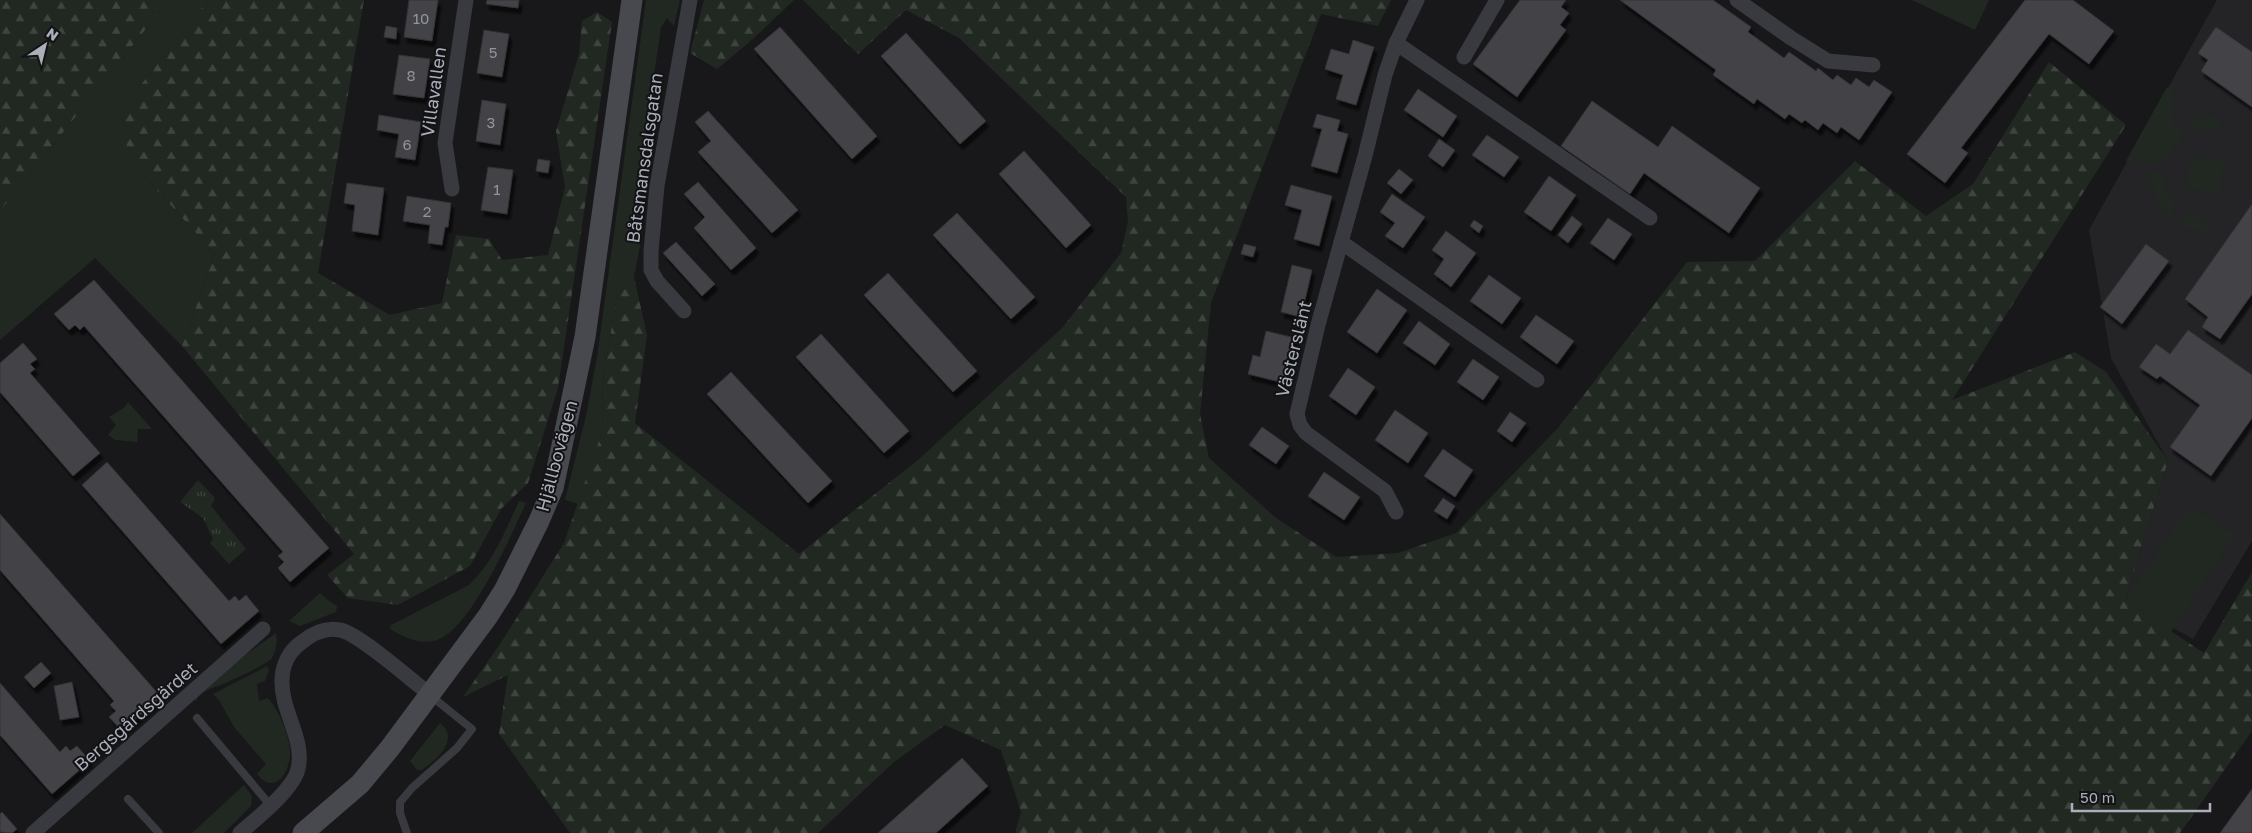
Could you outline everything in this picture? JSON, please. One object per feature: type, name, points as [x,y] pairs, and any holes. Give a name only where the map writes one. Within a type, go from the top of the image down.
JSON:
[{"type":"street","name":"Villavallen","points":[[452,189],[445,143],[466,0]]},
{"type":"street","name":"Hjällbovägen","points":[[303,833],[360,784],[390,748],[488,616],[505,589],[539,521],[552,488],[585,337],[632,0]]},
{"type":"street","name":"Båtsmansdalsgatan","points":[[684,311],[657,280],[651,270],[651,251],[657,186],[690,0]]},
{"type":"street","name":"Västerslänt","points":[[1396,512],[1385,491],[1306,433],[1300,426],[1297,414],[1384,74],[1396,42],[1417,0]]},
{"type":"street","points":[[1464,57],[1497,0]]},
{"type":"street","points":[[1737,0],[1791,38],[1828,60],[1872,65]]},
{"type":"street","points":[[1396,42],[1650,218]]},
{"type":"street","points":[[1341,242],[1538,380]]},
{"type":"street","name":"Bergsgårdsgärdet","points":[[33,833],[264,629]]},
{"type":"street","points":[[240,833],[288,787],[298,772],[299,760],[296,736],[282,682],[283,669],[289,654],[314,633],[342,630],[368,646],[429,694]]},
{"type":"lane","points":[[407,833],[400,813],[400,802],[412,788],[457,748],[472,729],[429,694]]},
{"type":"lane","points":[[197,718],[270,804]]},
{"type":"lane","points":[[128,799],[159,833]]},
{"type":"shaded area","points":[[2217,0],[2252,0],[2252,541],[2193,639],[2125,601],[2168,461],[2111,358],[2089,230]]},
{"type":"green space","points":[[0,0],[169,0],[0,211]]},
{"type":"green space","points":[[169,0],[208,0],[140,86],[130,160],[215,254],[182,346],[95,258],[0,340],[0,211]]},
{"type":"green space","points":[[208,0],[364,0],[318,273],[390,315],[442,303],[456,235],[489,239],[502,260],[548,255],[565,187],[556,131],[579,54],[582,21],[597,12],[612,22],[558,388],[528,483],[501,509],[470,566],[398,605],[348,598],[327,575],[354,554],[182,346],[215,254],[130,160],[121,122],[140,86]]},
{"type":"green space","points":[[646,0],[680,0],[674,26],[667,18],[661,27],[637,192],[642,235],[634,277],[617,294],[603,380],[602,432],[578,504],[565,500],[586,416],[597,357]]},
{"type":"green space","points":[[704,0],[794,0],[753,39],[717,69],[690,53]]},
{"type":"green space","points":[[803,0],[1391,0],[1378,26],[1321,14],[1211,303],[1200,414],[1209,458],[1276,518],[1336,557],[1398,553],[1456,533],[1558,428],[1687,262],[1755,261],[1855,161],[1926,216],[1973,184],[2049,62],[2126,125],[1952,400],[2075,352],[2106,372],[2168,461],[2125,601],[2204,653],[2252,572],[2252,731],[2180,833],[1015,833],[1021,812],[1001,750],[945,725],[894,762],[818,833],[570,833],[499,734],[508,675],[463,697],[500,644],[564,543],[602,432],[603,380],[617,294],[634,277],[647,335],[635,423],[799,554],[918,460],[1062,328],[1121,253],[1128,221],[1126,197],[959,38],[906,10],[858,54]]},
{"type":"green space","points":[[1912,0],[1989,0],[1975,30]]},
{"type":"green space","points":[[2167,87],[2174,92],[2172,125],[2182,126],[2181,139],[2171,149],[2164,165],[2149,161],[2148,164],[2126,161]]},
{"type":"green space","points":[[2215,116],[2220,119],[2218,130],[2208,129],[2192,132],[2193,119]]},
{"type":"green space","points":[[2191,156],[2224,161],[2219,193],[2187,188]]},
{"type":"green space","points":[[2162,171],[2164,187],[2174,203],[2172,219],[2161,208],[2148,174]]},
{"type":"green space","points":[[2183,211],[2207,220],[2208,231],[2194,230],[2182,224]]},
{"type":"green space","points":[[128,402],[152,429],[138,429],[137,442],[115,440],[108,435],[116,425],[109,417],[125,407]]},
{"type":"green space","points":[[198,480],[215,498],[211,506],[246,549],[229,564],[210,543],[213,539],[203,518],[180,502]]},
{"type":"green space","points":[[519,501],[526,503],[489,579],[463,618],[450,632],[437,640],[425,642],[407,638],[390,629],[391,625],[469,585],[492,556]]},
{"type":"green space","points":[[2189,505],[2235,535],[2171,632],[2125,601]]},
{"type":"green space","points":[[320,593],[337,606],[336,612],[300,626],[289,621]]},
{"type":"green space","points":[[276,633],[276,647],[271,659],[240,677],[207,690],[196,701],[193,697],[198,689]]},
{"type":"green space","points":[[267,666],[269,670],[265,681],[257,684],[259,701],[268,698],[276,709],[285,729],[290,749],[290,757],[285,772],[276,782],[270,783],[264,781],[257,774],[266,764],[234,727],[219,700],[213,694]]},
{"type":"green space","points":[[440,723],[446,729],[447,743],[433,761],[422,770],[417,770],[410,761]]},
{"type":"green space","points":[[244,785],[252,796],[251,806],[224,833],[192,833]]},
{"type":"building","points":[[409,0],[438,0],[432,41],[404,37]]},
{"type":"building","points":[[487,0],[519,0],[518,8],[486,4]]},
{"type":"building","points":[[1520,0],[1566,0],[1561,7],[1569,13],[1560,25],[1566,30],[1517,97],[1473,64]]},
{"type":"building","points":[[1620,0],[1713,0],[1751,27],[1748,32],[1784,58],[1789,52],[1816,71],[1818,68],[1833,80],[1837,75],[1851,85],[1856,78],[1869,87],[1874,80],[1892,92],[1859,140],[1841,127],[1837,133],[1823,123],[1818,130],[1805,120],[1802,123],[1789,114],[1785,119],[1757,99],[1754,104],[1713,75],[1716,70]]},
{"type":"building","points":[[2025,0],[2073,0],[2114,31],[2089,64],[2049,34],[1961,148],[1968,153],[1945,183],[1907,154]]},
{"type":"building","points":[[386,26],[397,28],[396,39],[384,37]]},
{"type":"building","points":[[780,27],[877,136],[852,159],[754,49]]},
{"type":"building","points":[[2216,27],[2252,52],[2252,107],[2201,71],[2208,60],[2198,53]]},
{"type":"building","points":[[484,30],[509,34],[502,77],[477,73]]},
{"type":"building","points":[[906,33],[986,121],[960,144],[881,56]]},
{"type":"building","points":[[1353,40],[1374,47],[1356,105],[1336,99],[1343,75],[1325,69],[1331,49],[1349,54]]},
{"type":"building","points":[[399,55],[430,59],[424,98],[393,94]]},
{"type":"building","points":[[1418,89],[1457,116],[1443,137],[1404,110]]},
{"type":"building","points":[[482,100],[506,104],[500,145],[476,141]]},
{"type":"building","points":[[1592,101],[1658,147],[1672,126],[1760,188],[1729,233],[1644,173],[1630,194],[1561,146]]},
{"type":"building","points":[[708,111],[798,210],[772,233],[698,152],[711,141],[695,122]]},
{"type":"building","points":[[1317,114],[1340,120],[1337,131],[1348,134],[1337,173],[1311,166],[1322,129],[1313,127]]},
{"type":"building","points":[[379,115],[421,122],[415,160],[395,157],[399,134],[377,130]]},
{"type":"building","points":[[1487,135],[1519,157],[1504,177],[1472,155]]},
{"type":"building","points":[[1439,139],[1455,150],[1443,167],[1428,156]]},
{"type":"building","points":[[1024,151],[1091,225],[1066,248],[999,174]]},
{"type":"building","points":[[538,159],[550,161],[548,173],[536,171]]},
{"type":"building","points":[[488,167],[513,170],[507,214],[481,210]]},
{"type":"building","points":[[1399,169],[1413,180],[1401,194],[1387,183]]},
{"type":"building","points":[[1549,176],[1576,195],[1551,231],[1524,212]]},
{"type":"building","points":[[698,182],[756,248],[731,270],[694,228],[705,217],[684,194]]},
{"type":"building","points":[[347,183],[384,188],[378,235],[352,231],[355,205],[344,203]]},
{"type":"building","points":[[1291,185],[1332,196],[1319,246],[1294,239],[1302,210],[1285,205]]},
{"type":"building","points":[[1392,194],[1425,217],[1403,248],[1385,236],[1395,223],[1380,212]]},
{"type":"building","points":[[407,196],[451,203],[448,227],[445,227],[442,245],[428,243],[430,225],[403,221]]},
{"type":"building","points":[[2252,204],[2252,294],[2220,339],[2202,327],[2208,317],[2185,299]]},
{"type":"building","points":[[957,213],[1035,297],[1011,319],[933,235]]},
{"type":"building","points":[[1572,216],[1582,224],[1568,243],[1558,235]]},
{"type":"building","points":[[1608,218],[1632,234],[1614,260],[1590,243]]},
{"type":"building","points":[[1474,220],[1483,226],[1479,233],[1470,226]]},
{"type":"building","points":[[1446,231],[1476,253],[1451,287],[1434,274],[1444,259],[1432,250]]},
{"type":"building","points":[[676,242],[715,284],[702,296],[663,253]]},
{"type":"building","points":[[1244,244],[1256,247],[1253,257],[1241,254]]},
{"type":"building","points":[[2146,244],[2169,261],[2122,324],[2100,307]]},
{"type":"building","points":[[1292,265],[1312,270],[1301,317],[1281,312]]},
{"type":"building","points":[[888,273],[977,371],[953,392],[864,295]]},
{"type":"building","points":[[1489,275],[1521,298],[1502,324],[1470,301]]},
{"type":"building","points":[[94,280],[329,548],[290,582],[278,568],[284,562],[278,556],[283,552],[84,326],[80,330],[75,325],[69,330],[54,314]]},
{"type":"building","points":[[1377,289],[1407,310],[1377,353],[1347,332]]},
{"type":"building","points":[[1536,315],[1574,341],[1557,364],[1520,337]]},
{"type":"building","points":[[1419,321],[1450,344],[1435,365],[1403,343]]},
{"type":"building","points":[[2188,330],[2252,375],[2252,418],[2211,476],[2170,447],[2200,405],[2160,376],[2157,379],[2139,367],[2156,344],[2170,354]]},
{"type":"building","points":[[1266,331],[1295,338],[1284,383],[1248,374],[1253,355],[1260,357]]},
{"type":"building","points":[[821,334],[909,431],[884,453],[796,357]]},
{"type":"building","points":[[23,343],[37,359],[30,364],[35,369],[30,373],[100,453],[73,476],[0,392],[0,363]]},
{"type":"building","points":[[1473,359],[1499,377],[1483,400],[1457,382]]},
{"type":"building","points":[[1348,368],[1375,387],[1356,415],[1329,396]]},
{"type":"building","points":[[731,372],[832,481],[808,503],[707,394]]},
{"type":"building","points":[[1395,410],[1428,433],[1408,463],[1375,440]]},
{"type":"building","points":[[1510,412],[1526,423],[1512,442],[1497,431]]},
{"type":"building","points":[[1262,427],[1289,446],[1276,464],[1249,445]]},
{"type":"building","points":[[1443,449],[1473,470],[1455,497],[1424,476]]},
{"type":"building","points":[[107,462],[229,601],[235,596],[239,601],[246,595],[259,611],[221,644],[82,485]]},
{"type":"building","points":[[1324,472],[1360,497],[1344,520],[1308,496]]},
{"type":"building","points":[[1443,498],[1455,506],[1447,519],[1434,511]]},
{"type":"building","points":[[0,514],[161,697],[122,731],[109,717],[116,711],[110,705],[114,701],[0,570]]},
{"type":"building","points":[[41,662],[51,673],[34,688],[24,677]]},
{"type":"building","points":[[72,682],[79,717],[60,720],[54,686]]},
{"type":"building","points":[[0,683],[60,752],[66,746],[70,751],[77,746],[90,761],[52,794],[0,735]]},
{"type":"building","points":[[962,758],[988,786],[936,833],[878,833]]},
{"type":"building","points":[[2252,789],[2252,833],[2220,833]]},
{"type":"building","points":[[2,812],[17,829],[12,833],[0,832],[0,814]]}]
